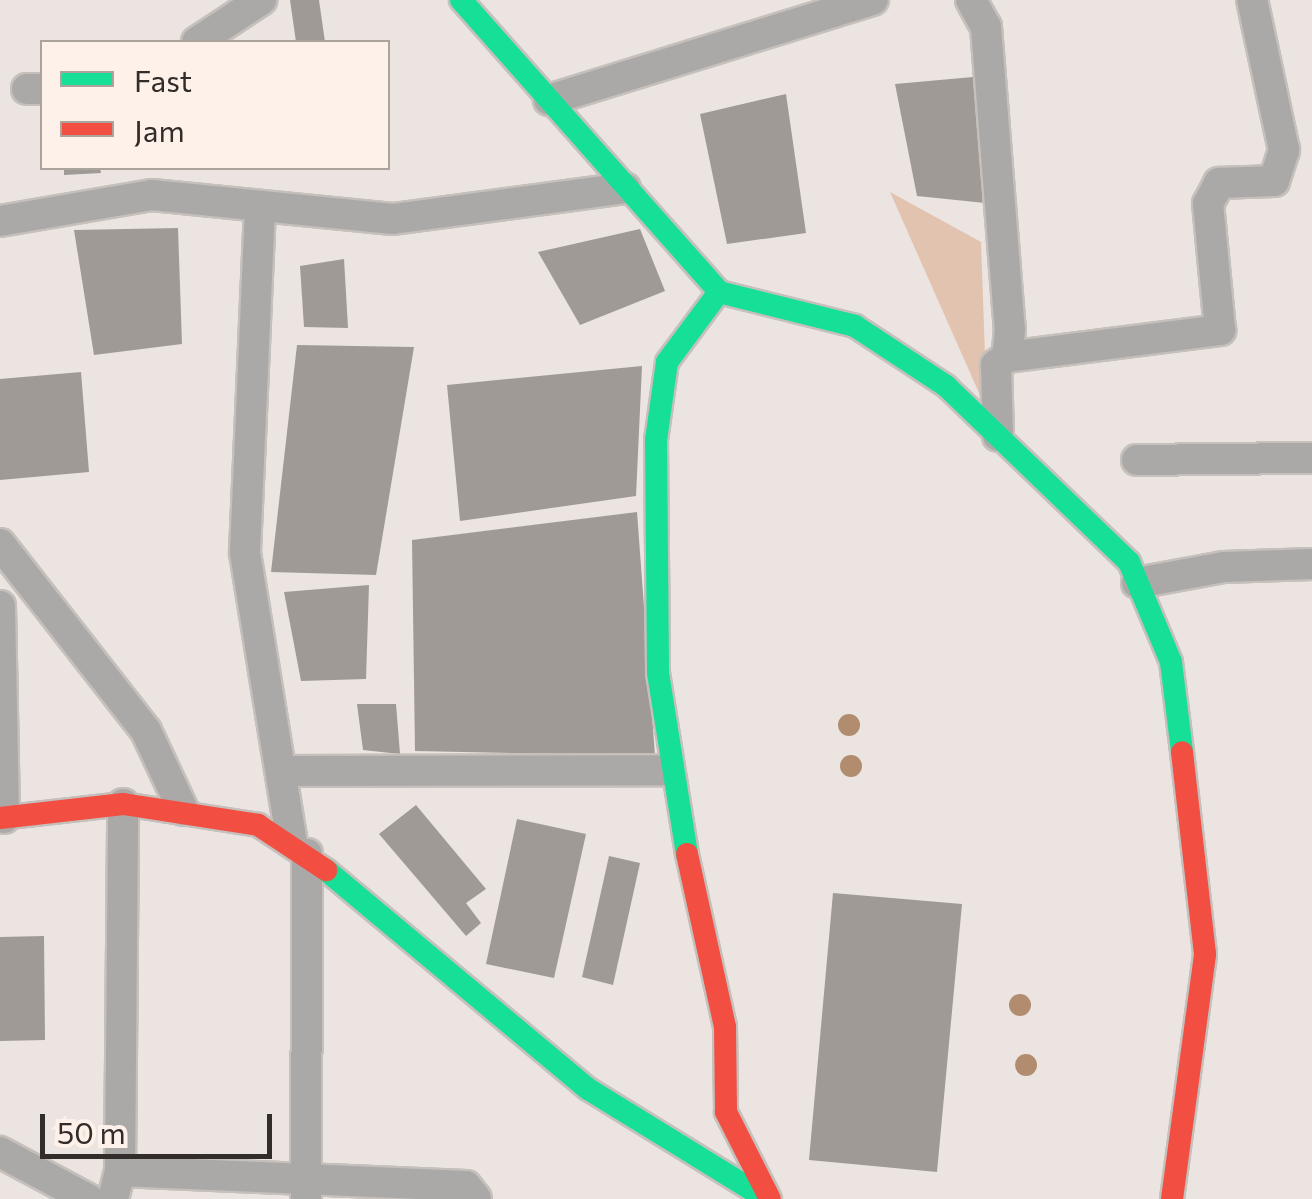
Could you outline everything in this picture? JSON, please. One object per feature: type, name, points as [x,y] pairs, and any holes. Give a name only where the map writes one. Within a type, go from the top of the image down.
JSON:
[{"type":"street","points":[[200,40],[261,0]]},
{"type":"street","points":[[461,0],[719,292],[854,326],[946,386],[1129,562],[1171,662],[1205,954],[1172,1199]]},
{"type":"street","points":[[549,100],[873,0]]},
{"type":"street","points":[[971,0],[986,28],[1007,357]]},
{"type":"street","points":[[998,436],[996,364],[1007,357],[1220,330],[1208,204],[1219,183],[1274,181],[1284,150],[1252,0]]},
{"type":"street","points":[[0,221],[183,182],[260,208],[392,219],[625,188]]},
{"type":"street","points":[[260,208],[245,554],[299,848],[306,1190]]},
{"type":"street","points":[[719,292],[667,362],[656,440],[658,673],[668,770],[726,1027],[726,1112],[768,1199]]},
{"type":"street","points":[[1137,460],[1312,458]]},
{"type":"street","points":[[0,544],[146,731],[183,810]]},
{"type":"street","points":[[1138,583],[1224,567],[1312,564]]},
{"type":"street","points":[[0,606],[2,818],[124,804],[183,810],[258,825],[299,848],[588,1089],[768,1199]]},
{"type":"street","points":[[286,771],[668,770]]},
{"type":"street","points":[[124,804],[117,1185],[306,1190],[466,1186],[476,1199]]},
{"type":"street","points":[[0,1152],[88,1199]]},
{"type":"shaded area","points":[[890,192],[981,242],[987,411]]},
{"type":"building","points":[[290,0],[319,0],[325,40],[296,40]]},
{"type":"building","points":[[973,77],[985,203],[917,196],[895,84]]},
{"type":"building","points":[[786,94],[806,233],[727,244],[700,114]]},
{"type":"building","points":[[64,170],[101,173],[64,175]]},
{"type":"building","points":[[178,228],[182,344],[94,355],[74,230]]},
{"type":"building","points":[[640,229],[665,291],[580,325],[538,252]]},
{"type":"building","points":[[344,259],[348,328],[304,327],[300,266]]},
{"type":"building","points":[[297,345],[414,347],[376,575],[271,572]]},
{"type":"building","points":[[642,366],[636,496],[460,521],[447,385]]},
{"type":"building","points":[[81,372],[89,472],[0,480],[0,379]]},
{"type":"building","points":[[637,512],[655,756],[415,751],[412,540]]},
{"type":"building","points":[[369,585],[366,679],[301,681],[284,592]]},
{"type":"building","points":[[357,704],[396,704],[400,754],[363,750]]},
{"type":"building","points":[[416,805],[486,889],[466,903],[481,923],[466,936],[379,834]]},
{"type":"building","points":[[517,819],[586,834],[554,978],[486,964]]},
{"type":"building","points":[[609,856],[640,863],[613,985],[582,977]]},
{"type":"building","points":[[833,893],[962,904],[937,1172],[809,1160]]},
{"type":"building","points":[[44,936],[45,1040],[0,1041],[0,937]]},
{"type":"traffic: fast","points":[[461,0],[719,292],[667,362],[656,440],[658,673],[687,854]]},
{"type":"traffic: fast","points":[[719,292],[855,326],[946,386],[1129,562],[1171,662],[1182,752]]},
{"type":"traffic: fast","points":[[326,870],[588,1089],[767,1199]]},
{"type":"traffic: jam","points":[[1172,1199],[1205,954],[1182,752]]},
{"type":"traffic: jam","points":[[0,818],[123,804],[258,825],[326,870]]},
{"type":"traffic: jam","points":[[687,854],[725,1027],[726,1112],[770,1199]]}]
